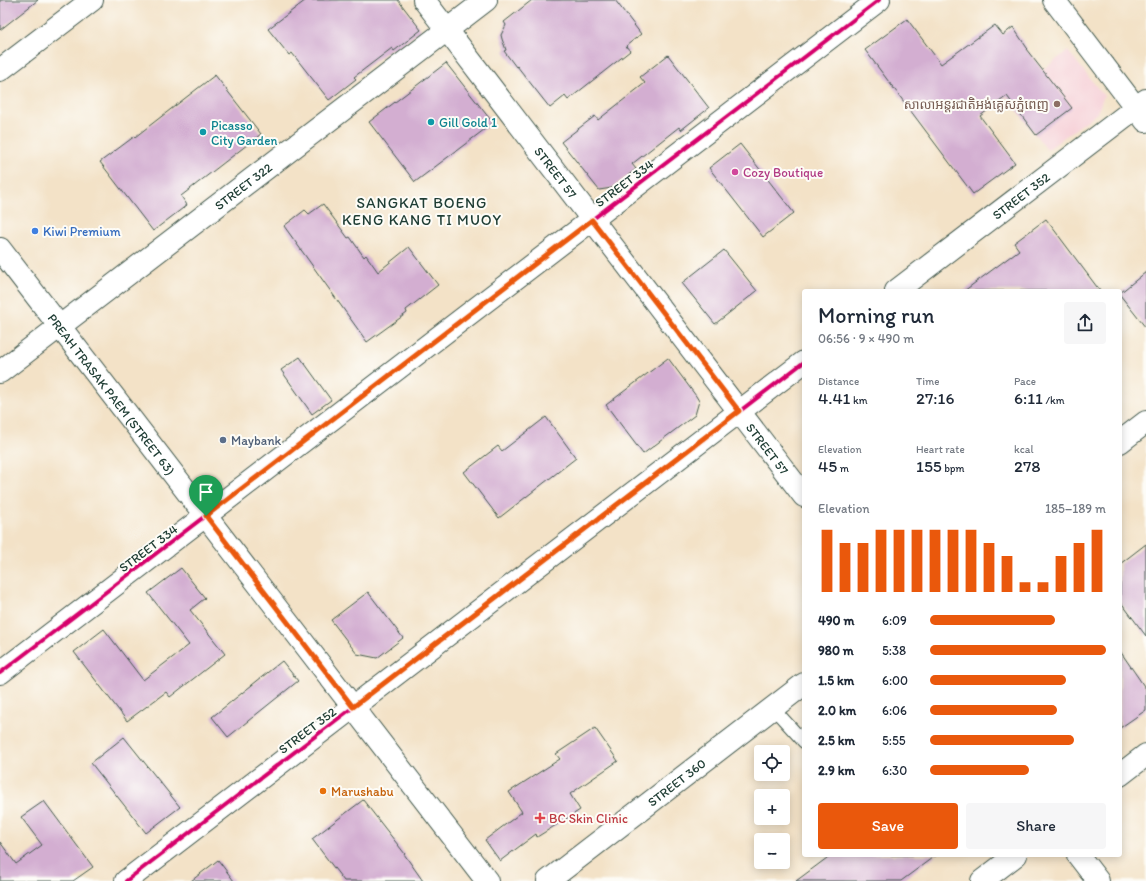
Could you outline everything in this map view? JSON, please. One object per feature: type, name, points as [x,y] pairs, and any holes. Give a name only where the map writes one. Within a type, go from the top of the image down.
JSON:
[{"type":"street","points":[[0,70],[92,0]]},
{"type":"street","name":"STREET 57","points":[[424,0],[802,493]]},
{"type":"street","name":"STREET 322","points":[[0,372],[486,0]]},
{"type":"street","name":"STREET 334","points":[[0,673],[879,0]]},
{"type":"street","points":[[1054,0],[1143,110]]},
{"type":"street","name":"STREET 352","points":[[899,289],[1143,110]]},
{"type":"street","name":"PREAH TRASAK PAEM (STREET 63)","points":[[0,248],[487,881]]},
{"type":"street","name":"STREET 352","points":[[126,881],[802,364]]},
{"type":"street","points":[[1122,440],[1146,422]]},
{"type":"street","name":"STREET 360","points":[[548,881],[802,686]]},
{"type":"street","points":[[1122,773],[1146,755]]},
{"type":"street","points":[[982,881],[1013,857]]},
{"type":"street","points":[[1080,857],[1098,881]]},
{"type":"lane","points":[[773,708],[802,740]]},
{"type":"shaded area","name":"សាលាអន្តរជាតិអង់គ្លេសភ្នំពេញ","points":[[1068,51],[1104,96],[1097,113],[1047,150],[1007,96]]},
{"type":"building","points":[[0,0],[38,0],[0,30]]},
{"type":"building","points":[[306,0],[398,0],[421,30],[394,51],[392,48],[354,77],[356,79],[329,100],[292,53],[289,55],[268,29]]},
{"type":"building","points":[[532,0],[615,0],[641,34],[626,46],[630,51],[568,100],[565,96],[550,108],[504,51],[506,50],[501,35],[506,25],[504,22]]},
{"type":"building","points":[[907,19],[941,64],[995,25],[1003,35],[1013,27],[1027,48],[1026,49],[1072,108],[1036,135],[1007,96],[980,116],[1015,163],[973,194],[865,50]]},
{"type":"building","points":[[668,55],[709,108],[681,130],[679,127],[632,164],[636,169],[612,188],[599,190],[561,142],[595,116],[598,120],[645,83],[640,77]]},
{"type":"building","name":"Gill Gold 1","points":[[446,63],[493,123],[415,182],[369,122]]},
{"type":"building","points":[[215,75],[261,134],[181,196],[187,205],[153,231],[100,162]]},
{"type":"building","points":[[740,144],[794,213],[763,237],[709,168]]},
{"type":"building","points":[[323,204],[348,238],[350,237],[364,257],[366,255],[378,272],[409,247],[438,285],[406,310],[407,313],[367,342],[284,226],[305,210],[309,214]]},
{"type":"building","points":[[1046,219],[1098,289],[967,289],[1019,250],[1014,243]]},
{"type":"building","points":[[724,250],[757,291],[715,324],[682,283]]},
{"type":"building","points":[[1146,272],[1146,328],[1122,298],[1122,291]]},
{"type":"building","points":[[300,357],[331,400],[312,414],[281,370]]},
{"type":"building","points":[[668,358],[699,401],[695,415],[643,454],[606,405]]},
{"type":"building","points":[[546,417],[576,458],[499,518],[464,472],[498,446],[502,451]]},
{"type":"building","points":[[1146,544],[1146,636],[1122,604],[1122,562]]},
{"type":"building","points":[[181,568],[205,598],[190,610],[225,654],[170,697],[166,692],[127,721],[74,652],[104,629],[143,680],[189,645],[148,593]]},
{"type":"building","points":[[368,592],[403,638],[377,658],[357,654],[331,620]]},
{"type":"building","points":[[1122,654],[1146,689],[1146,710],[1122,727]]},
{"type":"building","points":[[282,661],[298,681],[228,737],[212,717]]},
{"type":"building","points":[[595,728],[618,761],[570,794],[580,810],[537,837],[536,834],[500,861],[485,840],[522,812],[509,792],[560,759],[556,754]]},
{"type":"building","points":[[124,737],[180,807],[146,833],[91,763]]},
{"type":"building","points":[[363,800],[405,854],[423,881],[344,881],[312,839]]},
{"type":"building","points":[[44,801],[93,867],[73,881],[0,881],[0,842],[16,864],[42,845],[21,817]]},
{"type":"building","points":[[828,857],[933,857],[901,881],[796,881]]},
{"type":"building","points":[[218,860],[234,881],[191,881]]},
{"type":"cycle path","points":[[0,673],[879,0]]},
{"type":"cycle path","points":[[126,881],[802,364]]},
{"type":"place","name":"សាលាអន្តរជាតិអង់គ្លេសភ្នំពេញ","points":[[1057,104]]},
{"type":"place","name":"Gill Gold 1","points":[[431,122]]},
{"type":"place","name":"Picasso City Garden","points":[[203,132]]},
{"type":"place","name":"Cozy Boutique","points":[[735,172]]},
{"type":"place","name":"Kiwi Premium","points":[[35,231]]},
{"type":"place","name":"Maybank","points":[[223,440]]},
{"type":"place","name":"Marushabu","points":[[323,791]]},
{"type":"place","name":"BC Skin Clinic","points":[[540,818]]},
{"type":"district","name":"SANGKAT BOENG KENG KANG TI MUOY","points":[[422,212]]},
{"type":"route","points":[[592,220],[739,411],[353,707],[206,516],[592,220]]}]
